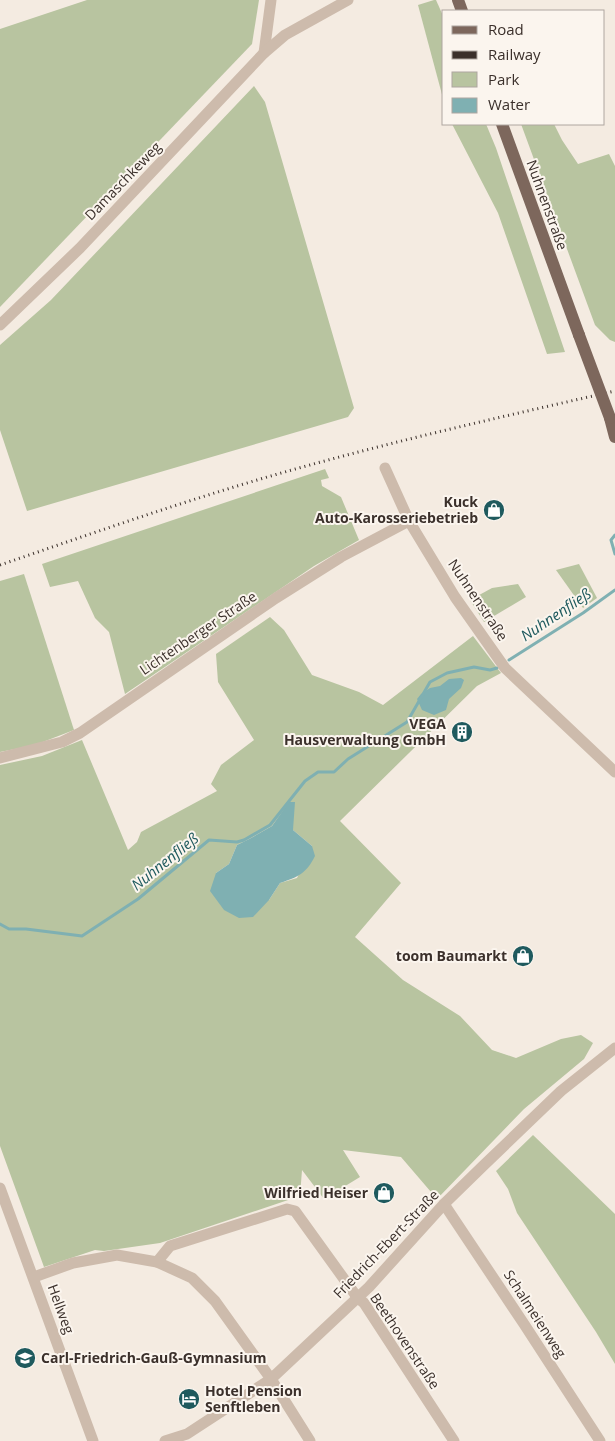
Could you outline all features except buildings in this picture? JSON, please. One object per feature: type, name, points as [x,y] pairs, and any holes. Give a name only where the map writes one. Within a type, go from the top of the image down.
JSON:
[{"type":"main road","name":"Nuhnenstraße","points":[[502,125],[610,418],[615,437]]},
{"type":"street","points":[[264,53],[271,0]]},
{"type":"street","name":"Damaschkeweg","points":[[0,325],[80,248],[264,53],[285,35],[348,0]]},
{"type":"street","name":"Nuhnenstraße","points":[[385,468],[409,520],[455,597],[505,668],[615,772]]},
{"type":"street","name":"Lichtenberger Straße","points":[[0,758],[62,742],[80,733],[276,598],[341,557],[409,520]]},
{"type":"street","name":"Friedrich-Ebert-Straße","points":[[165,1441],[187,1434],[271,1379],[358,1297],[444,1204],[561,1091],[615,1048]]},
{"type":"street","name":"Hellweg","points":[[0,1188],[93,1441]]},
{"type":"street","name":"Schalmeienweg","points":[[444,1204],[600,1441]]},
{"type":"street","name":"Beethovenstraße","points":[[157,1262],[170,1246],[287,1209],[295,1211],[364,1303],[454,1441]]},
{"type":"street","points":[[34,1277],[73,1263],[117,1254],[157,1262],[192,1278],[215,1301],[271,1379],[310,1441]]},
{"type":"green space","points":[[87,0],[259,0],[252,44],[0,307],[0,29]]},
{"type":"green space","points":[[436,0],[442,14],[442,95],[418,5]]},
{"type":"green space","points":[[254,86],[265,102],[354,408],[348,417],[27,511],[0,430],[0,345],[51,300]]},
{"type":"green space","points":[[453,125],[486,125],[496,148],[565,352],[547,354],[498,213]]},
{"type":"green space","points":[[521,125],[554,125],[578,164],[609,154],[615,166],[615,342],[610,340],[595,325]]},
{"type":"green space","points":[[325,469],[329,478],[321,480],[322,486],[341,497],[359,540],[314,566],[125,694],[109,632],[95,618],[78,581],[50,587],[42,564]]},
{"type":"green space","points":[[579,564],[597,598],[583,608],[556,570]]},
{"type":"green space","points":[[24,574],[74,730],[35,745],[0,752],[0,581]]},
{"type":"green space","points":[[518,584],[526,597],[484,622],[470,600],[492,588]]},
{"type":"green space","points":[[270,617],[284,630],[312,675],[359,692],[383,705],[473,636],[501,673],[477,686],[340,821],[401,883],[355,937],[403,980],[460,1016],[492,1050],[516,1058],[561,1039],[581,1035],[593,1043],[584,1059],[524,1109],[437,1199],[401,1157],[343,1150],[360,1177],[324,1199],[302,1170],[300,1196],[160,1243],[104,1251],[95,1250],[44,1267],[0,1146],[0,765],[42,756],[82,740],[128,850],[137,842],[141,832],[217,791],[211,784],[221,765],[254,740],[218,682],[216,654]],"holes":[[[289,803],[293,830],[312,846],[297,878],[280,883],[269,900],[216,873],[229,864],[237,845],[272,826]]]},
{"type":"green space","points":[[533,1135],[615,1214],[615,1364],[517,1213],[508,1189],[496,1171]]},
{"type":"water","points":[[461,678],[464,680],[461,688],[449,699],[446,710],[434,715],[422,710],[417,699],[421,694],[430,688],[440,686],[449,679]]},
{"type":"water","points":[[289,802],[295,802],[293,830],[312,846],[315,856],[305,871],[292,879],[280,883],[269,900],[253,917],[239,918],[224,910],[210,891],[216,873],[229,864],[237,845],[272,826]]},
{"type":"waterway","name":"Nuhnenfließ","points":[[615,535],[611,540],[615,554]]},
{"type":"waterway","name":"Nuhnenfließ","points":[[509,660],[583,613],[615,590]]},
{"type":"waterway","name":"Nuhnenfließ","points":[[0,924],[9,929],[26,929],[82,936],[138,899],[209,840],[237,842],[270,825],[305,781],[318,772],[334,772],[348,759],[407,722],[430,682],[447,673],[474,667],[490,670],[497,668]]},
{"type":"railway","points":[[0,565],[186,502],[299,468],[417,437],[615,391]]},
{"type":"place","name":"Kuck Auto-Karosseriebetrieb","points":[[494,510]]},
{"type":"place","name":"VEGA Hausverwaltung GmbH","points":[[462,732]]},
{"type":"place","name":"toom Baumarkt","points":[[523,956]]},
{"type":"place","name":"Wilfried Heiser","points":[[384,1193]]},
{"type":"place","name":"Carl-Friedrich-Gauß-Gymnasium","points":[[25,1358]]},
{"type":"place","name":"Hotel Pension Senftleben","points":[[189,1399]]}]
